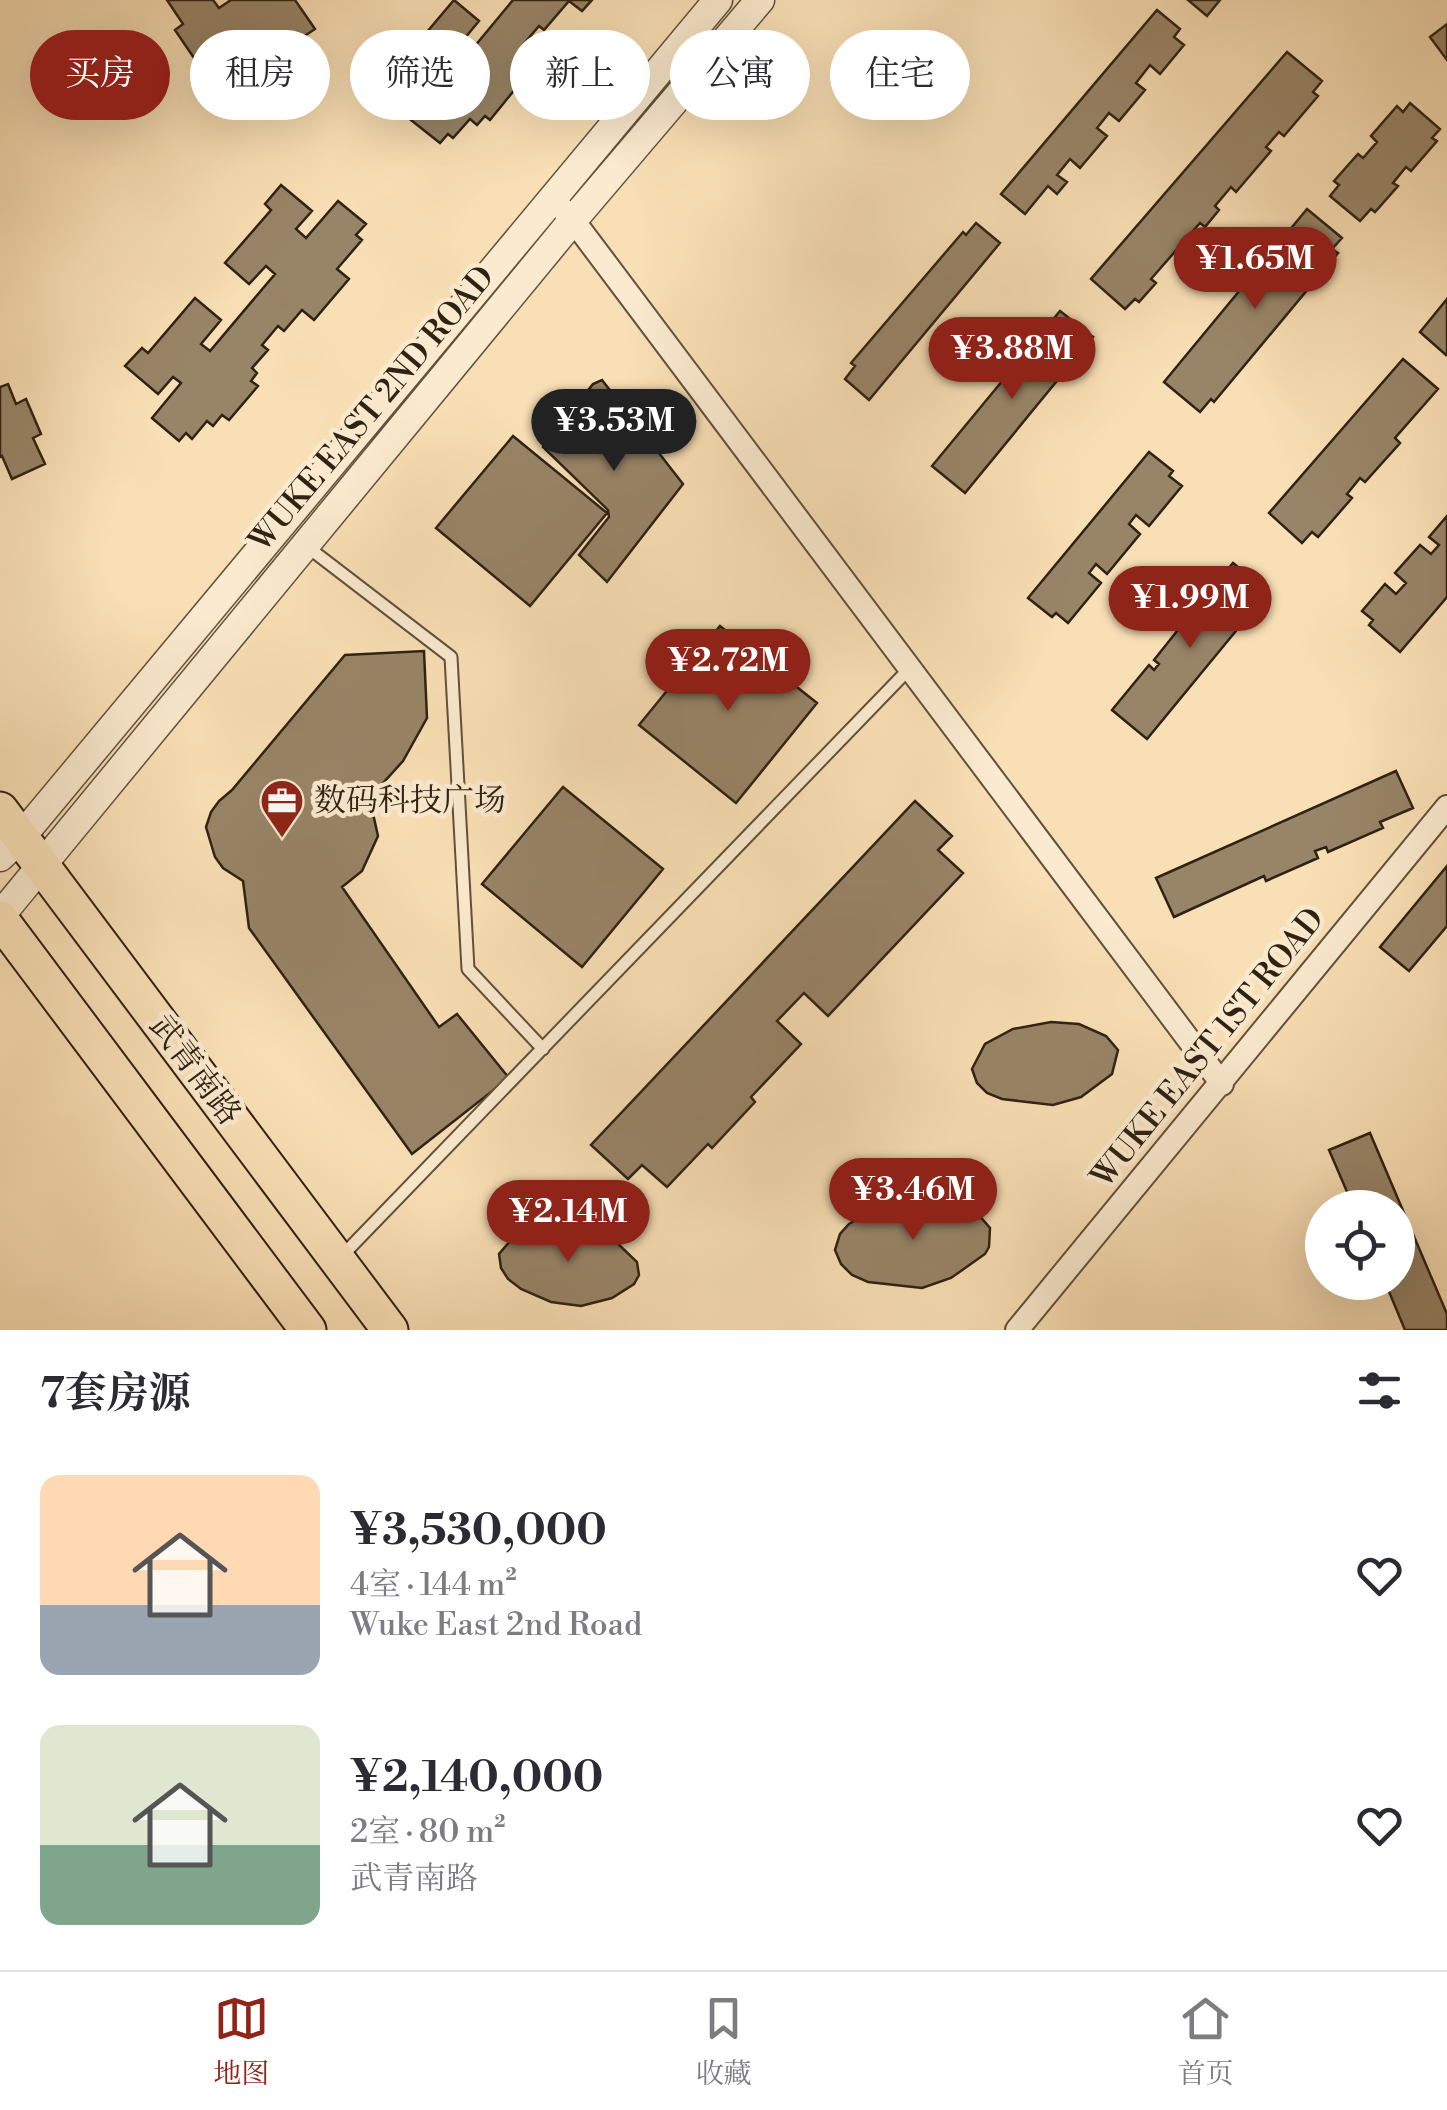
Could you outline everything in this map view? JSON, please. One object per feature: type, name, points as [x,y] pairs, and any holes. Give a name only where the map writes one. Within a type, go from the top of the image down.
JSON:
[{"type":"main road","name":"武青南路","points":[[16,842],[390,1330]]},
{"type":"main road","name":"武青南路","points":[[0,918],[308,1330]]},
{"type":"street","name":"WUKE EAST 2ND ROAD","points":[[16,842],[718,0]]},
{"type":"street","name":"WUKE EAST 2ND ROAD","points":[[16,842],[305,545],[760,0]]},
{"type":"street","points":[[551,196],[574,220],[1222,1084]]},
{"type":"street","name":"WUKE EAST 1ST ROAD","points":[[1017,1330],[1447,806]]},
{"type":"street","points":[[0,918],[16,842]]},
{"type":"lane","points":[[305,545],[451,657],[468,969],[543,1049]]},
{"type":"lane","points":[[337,1262],[910,668]]},
{"type":"building","points":[[167,0],[213,0],[219,8],[231,0],[295,0],[315,29],[190,30],[190,52],[175,30],[183,24]]},
{"type":"building","points":[[454,0],[479,21],[472,30],[429,30]]},
{"type":"building","points":[[513,0],[592,0],[582,11],[569,1],[544,30],[539,26],[536,30],[510,30],[510,95],[490,120],[488,30]]},
{"type":"building","points":[[1188,0],[1220,0],[1207,16]]},
{"type":"building","points":[[1157,10],[1180,29],[1174,37],[1184,45],[1160,74],[1150,65],[1136,83],[1145,90],[1119,121],[1109,113],[1097,128],[1107,136],[1080,168],[1070,159],[1057,175],[1067,182],[1057,194],[1048,186],[1025,214],[1001,194]]},
{"type":"building","points":[[1447,24],[1447,60],[1430,37]]},
{"type":"building","points":[[1287,52],[1322,81],[1313,92],[1318,96],[1284,136],[1279,132],[1266,147],[1271,151],[1236,192],[1231,187],[1215,206],[1219,210],[1205,227],[1200,223],[1151,279],[1156,283],[1139,302],[1135,299],[1125,309],[1091,279]]},
{"type":"building","points":[[1410,103],[1440,129],[1432,138],[1437,141],[1411,171],[1406,167],[1393,183],[1398,186],[1375,212],[1371,209],[1360,221],[1330,196],[1339,185],[1334,181],[1358,154],[1363,158],[1377,142],[1371,136],[1397,106],[1403,112]]},
{"type":"building","points":[[411,120],[469,120],[453,138],[448,134],[440,143]]},
{"type":"building","points":[[281,185],[312,211],[296,229],[306,238],[338,201],[366,224],[356,235],[362,240],[337,269],[349,279],[314,320],[302,310],[284,331],[278,326],[262,345],[268,350],[252,368],[257,373],[251,381],[258,386],[229,420],[222,415],[213,426],[207,421],[192,439],[186,433],[179,441],[152,418],[181,383],[173,377],[158,394],[125,366],[142,348],[148,353],[195,298],[221,320],[201,344],[210,351],[275,274],[266,266],[249,284],[225,263],[271,210],[265,204]]},
{"type":"building","points":[[1307,209],[1342,238],[1332,249],[1338,253],[1214,402],[1211,399],[1200,412],[1164,382]]},
{"type":"building","points":[[976,223],[1000,243],[869,400],[845,379],[855,366],[851,363],[963,232],[966,235]]},
{"type":"building","points":[[1447,299],[1447,354],[1446,355],[1420,332]]},
{"type":"building","points":[[1060,311],[1093,337],[965,493],[932,466]]},
{"type":"building","points":[[1403,359],[1438,389],[1395,438],[1400,443],[1365,482],[1360,478],[1347,494],[1352,498],[1318,537],[1312,532],[1302,543],[1269,513]]},
{"type":"building","points":[[602,380],[683,484],[607,582],[579,555],[609,517],[608,510],[543,447],[593,384]]},
{"type":"building","points":[[8,384],[16,404],[26,399],[41,434],[33,438],[45,464],[12,479],[0,457],[0,387]]},
{"type":"building","points":[[513,436],[607,513],[530,606],[436,528]]},
{"type":"building","points":[[1149,452],[1173,471],[1169,476],[1182,486],[1149,526],[1136,515],[1129,524],[1140,534],[1107,574],[1096,564],[1089,573],[1101,583],[1068,623],[1056,613],[1052,617],[1028,598]]},
{"type":"building","points":[[1447,516],[1447,597],[1400,652],[1369,625],[1373,620],[1362,611],[1385,584],[1396,594],[1406,583],[1395,573],[1420,545],[1431,554],[1439,545],[1429,537]]},
{"type":"building","points":[[1233,563],[1268,592],[1147,739],[1112,710],[1149,665],[1154,670],[1159,664],[1154,660],[1189,616],[1195,621],[1201,614],[1195,609]]},
{"type":"building","points":[[720,626],[817,703],[736,803],[639,725]]},
{"type":"building","points":[[424,651],[427,718],[403,761],[366,802],[378,836],[362,871],[342,887],[439,1027],[457,1014],[509,1078],[412,1154],[249,928],[243,881],[223,868],[215,857],[206,827],[219,801],[345,655]]},
{"type":"building","points":[[1396,771],[1413,808],[1380,822],[1383,828],[1328,852],[1326,847],[1315,851],[1318,858],[1266,881],[1264,876],[1174,917],[1156,878]]},
{"type":"building","points":[[563,787],[663,869],[582,967],[482,884]]},
{"type":"building","points":[[915,801],[952,836],[938,850],[963,873],[828,1016],[804,993],[777,1021],[801,1044],[751,1097],[755,1102],[712,1148],[708,1144],[667,1187],[642,1165],[628,1179],[591,1145]]},
{"type":"building","points":[[1447,866],[1447,926],[1409,971],[1380,947]]},
{"type":"building","points":[[1051,1022],[1079,1024],[1106,1036],[1118,1050],[1112,1074],[1081,1097],[1053,1105],[1002,1099],[987,1093],[977,1083],[972,1069],[985,1044],[1013,1029]]},
{"type":"building","points":[[1370,1133],[1394,1190],[1346,1190],[1329,1150]]},
{"type":"building","points":[[919,1199],[949,1201],[977,1213],[990,1228],[985,1254],[951,1278],[922,1288],[868,1282],[852,1275],[841,1264],[835,1250],[840,1234],[849,1224],[878,1207]]},
{"type":"building","points":[[546,1225],[609,1235],[637,1262],[639,1275],[634,1284],[612,1298],[581,1306],[551,1302],[521,1289],[501,1268],[499,1254],[516,1234]]},
{"type":"building","points":[[1415,1239],[1447,1314],[1447,1330],[1405,1330],[1392,1300],[1415,1300]]},
{"type":"place","name":"数码科技广场","points":[[282,839]]}]
